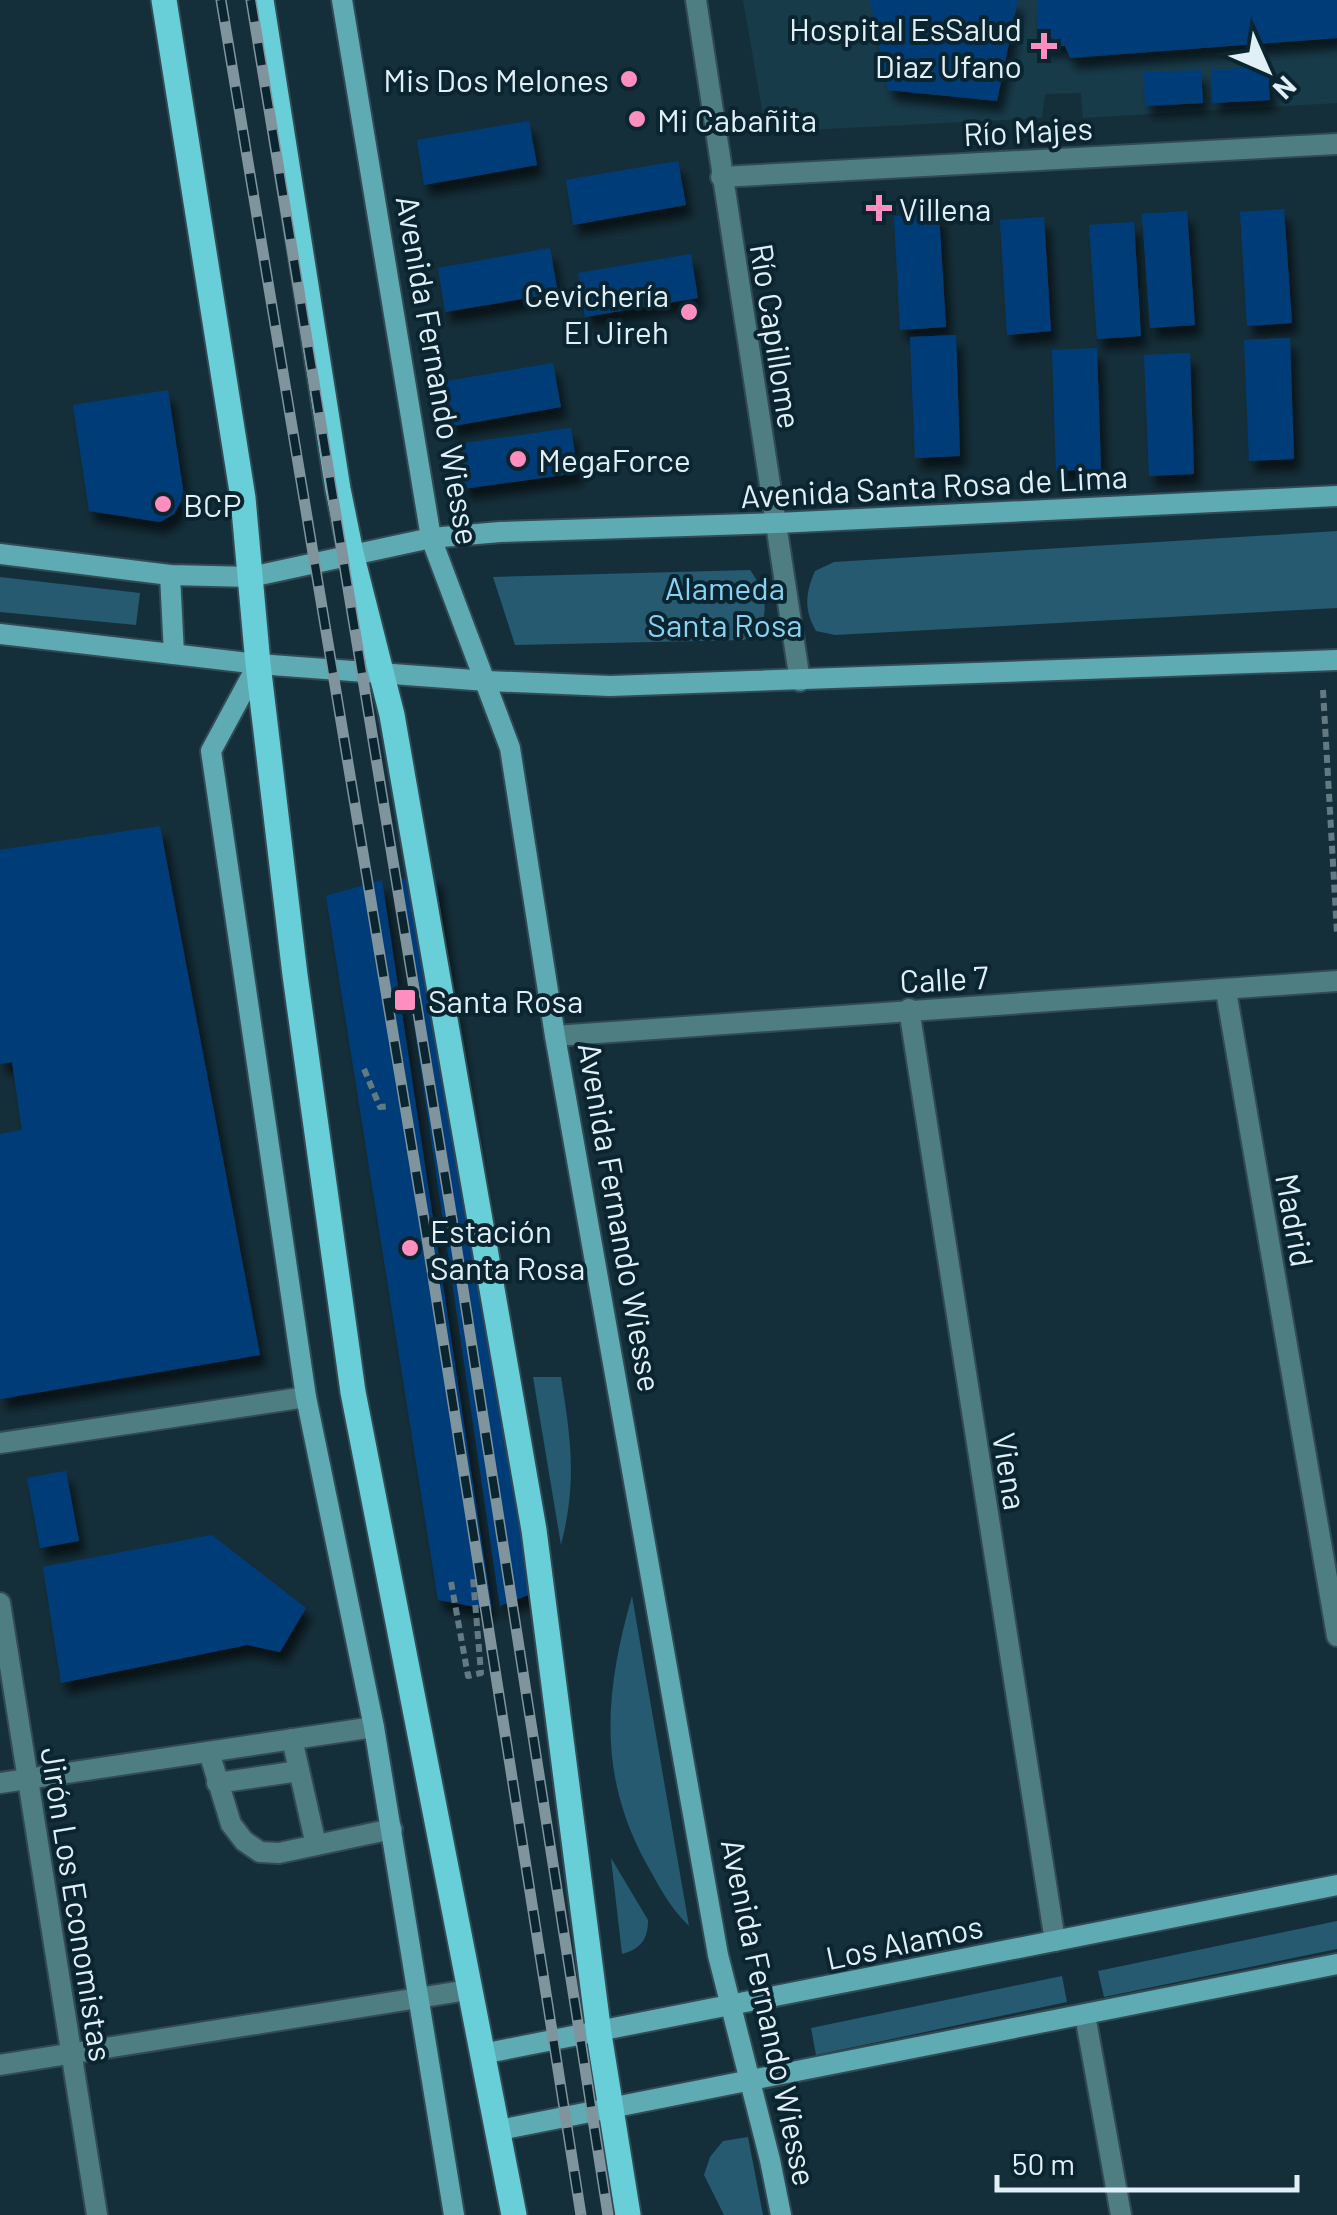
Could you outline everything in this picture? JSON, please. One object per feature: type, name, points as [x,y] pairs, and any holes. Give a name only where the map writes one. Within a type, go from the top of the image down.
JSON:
[{"type":"main road","points":[[164,0],[238,465],[295,975],[353,1392],[514,2215]]},
{"type":"main road","points":[[261,0],[350,553],[383,672],[534,1530],[599,2034],[628,2215]]},
{"type":"main road","name":"Avenida Fernando Wiesse","points":[[342,0],[431,538],[510,748],[555,1036],[718,1954],[781,2215]]},
{"type":"main road","name":"Avenida Santa Rosa de Lima","points":[[0,554],[170,575],[251,576],[431,538],[516,531],[777,523],[1337,496]]},
{"type":"main road","points":[[170,575],[174,654]]},
{"type":"main road","points":[[0,634],[258,664],[487,682],[610,686],[1329,661]]},
{"type":"main road","points":[[258,664],[210,750],[306,1396],[374,1727],[454,2215]]},
{"type":"main road","name":"Los Alamos","points":[[482,2054],[599,2034],[1337,1885]]},
{"type":"main road","points":[[499,2130],[1337,1964]]},
{"type":"street","name":"Río Capillome","points":[[696,0],[800,681]]},
{"type":"street","name":"Río Majes","points":[[721,177],[1337,144]]},
{"type":"street","name":"Calle 7","points":[[555,1036],[1337,981]]},
{"type":"street","name":"Madrid","points":[[1226,991],[1337,1636]]},
{"type":"street","name":"Viena","points":[[908,1010],[1054,1941]]},
{"type":"street","points":[[0,1443],[306,1396]]},
{"type":"street","name":"Jirón Los Economistas","points":[[0,1603],[98,2215]]},
{"type":"street","points":[[0,1783],[374,1727]]},
{"type":"street","points":[[292,1739],[316,1845]]},
{"type":"street","points":[[209,1752],[231,1824],[244,1841],[260,1852],[279,1853],[392,1828]]},
{"type":"street","points":[[217,1784],[298,1770]]},
{"type":"street","points":[[0,2065],[468,1990]]},
{"type":"street","points":[[1084,2015],[1121,2215]]},
{"type":"path","points":[[1329,661],[1337,934]]},
{"type":"path","points":[[364,1070],[380,1107],[390,1106]]},
{"type":"path","points":[[451,1582],[468,1676],[481,1673],[473,1578]]},
{"type":"shaded area","name":"Hospital EsSalud Diaz Ufano","points":[[743,0],[1337,0],[1337,103],[1083,118],[1081,93],[1045,94],[1042,118],[766,132]]},
{"type":"green space","name":"Alameda Santa Rosa","points":[[1337,531],[1337,608],[835,635],[816,631],[809,616],[809,587],[815,571],[834,562]]},
{"type":"green space","name":"Alameda Santa Rosa","points":[[750,570],[765,608],[760,626],[744,640],[515,645],[493,577]]},
{"type":"green space","points":[[0,577],[140,593],[136,625],[0,612]]},
{"type":"green space","points":[[533,1377],[561,1377],[571,1461],[561,1545]]},
{"type":"green space","points":[[632,1596],[689,1926],[660,1888],[630,1830],[613,1764],[612,1698]]},
{"type":"green space","points":[[611,1858],[648,1920],[642,1943],[622,1954]]},
{"type":"green space","points":[[1337,1921],[1337,1949],[1104,1997],[1098,1971]]},
{"type":"green space","points":[[1062,1976],[1067,2002],[816,2055],[811,2028]]},
{"type":"green space","points":[[748,2137],[763,2215],[724,2215],[704,2175],[710,2157],[723,2141]]},
{"type":"building","points":[[870,0],[1018,0],[997,101],[888,90]]},
{"type":"building","points":[[1037,0],[1337,0],[1337,38],[1070,58],[1065,46],[1038,46]]},
{"type":"building","points":[[1268,66],[1270,100],[1212,103],[1211,70]]},
{"type":"building","points":[[1201,70],[1203,103],[1145,106],[1144,72]]},
{"type":"building","points":[[529,121],[537,165],[424,185],[417,140]]},
{"type":"building","points":[[678,161],[686,205],[573,225],[566,180]]},
{"type":"building","points":[[1284,209],[1292,323],[1247,326],[1240,212]]},
{"type":"building","points":[[1187,211],[1195,325],[1150,328],[1142,214]]},
{"type":"building","points":[[939,213],[946,327],[900,330],[894,216]]},
{"type":"building","points":[[1044,217],[1051,331],[1007,335],[1000,220]]},
{"type":"building","points":[[1134,222],[1141,336],[1097,339],[1089,225]]},
{"type":"building","points":[[550,248],[558,293],[445,312],[438,268]]},
{"type":"building","points":[[691,254],[698,298],[585,317],[578,273]]},
{"type":"building","points":[[956,335],[960,456],[915,458],[910,337]]},
{"type":"building","points":[[1290,338],[1294,459],[1249,461],[1244,340]]},
{"type":"building","points":[[1097,348],[1101,469],[1056,471],[1052,350]]},
{"type":"building","points":[[1190,353],[1194,474],[1149,476],[1144,355]]},
{"type":"building","points":[[553,363],[561,407],[448,427],[441,382]]},
{"type":"building","points":[[168,390],[184,496],[174,514],[160,522],[89,511],[73,405]]},
{"type":"building","name":"MegaForce","points":[[571,428],[578,473],[463,489],[457,444]]},
{"type":"building","points":[[160,826],[260,1355],[0,1399],[0,1134],[22,1130],[12,1062],[0,1064],[0,850]]},
{"type":"building","name":"Estación Santa Rosa","points":[[435,873],[539,1591],[500,1606],[393,881]]},
{"type":"building","name":"Estación Santa Rosa","points":[[382,880],[492,1610],[438,1600],[326,896]]},
{"type":"building","points":[[66,1471],[79,1541],[40,1548],[27,1478]]},
{"type":"building","points":[[212,1535],[306,1608],[280,1652],[247,1645],[61,1683],[43,1567]]},
{"type":"railway","points":[[221,0],[425,1226],[581,2215]]},
{"type":"railway","points":[[251,0],[452,1219],[608,2215]]},
{"type":"place","name":"Hospital EsSalud Diaz Ufano","points":[[1044,46]]},
{"type":"place","name":"Mis Dos Melones","points":[[629,79]]},
{"type":"place","name":"Mi Cabañita","points":[[637,119]]},
{"type":"place","name":"Villena","points":[[879,208]]},
{"type":"place","name":"Cevichería El Jireh","points":[[689,312]]},
{"type":"place","name":"MegaForce","points":[[518,459]]},
{"type":"place","name":"BCP","points":[[163,504]]},
{"type":"place","name":"Santa Rosa","points":[[405,1000]]},
{"type":"place","name":"Estación Santa Rosa","points":[[410,1248]]}]
